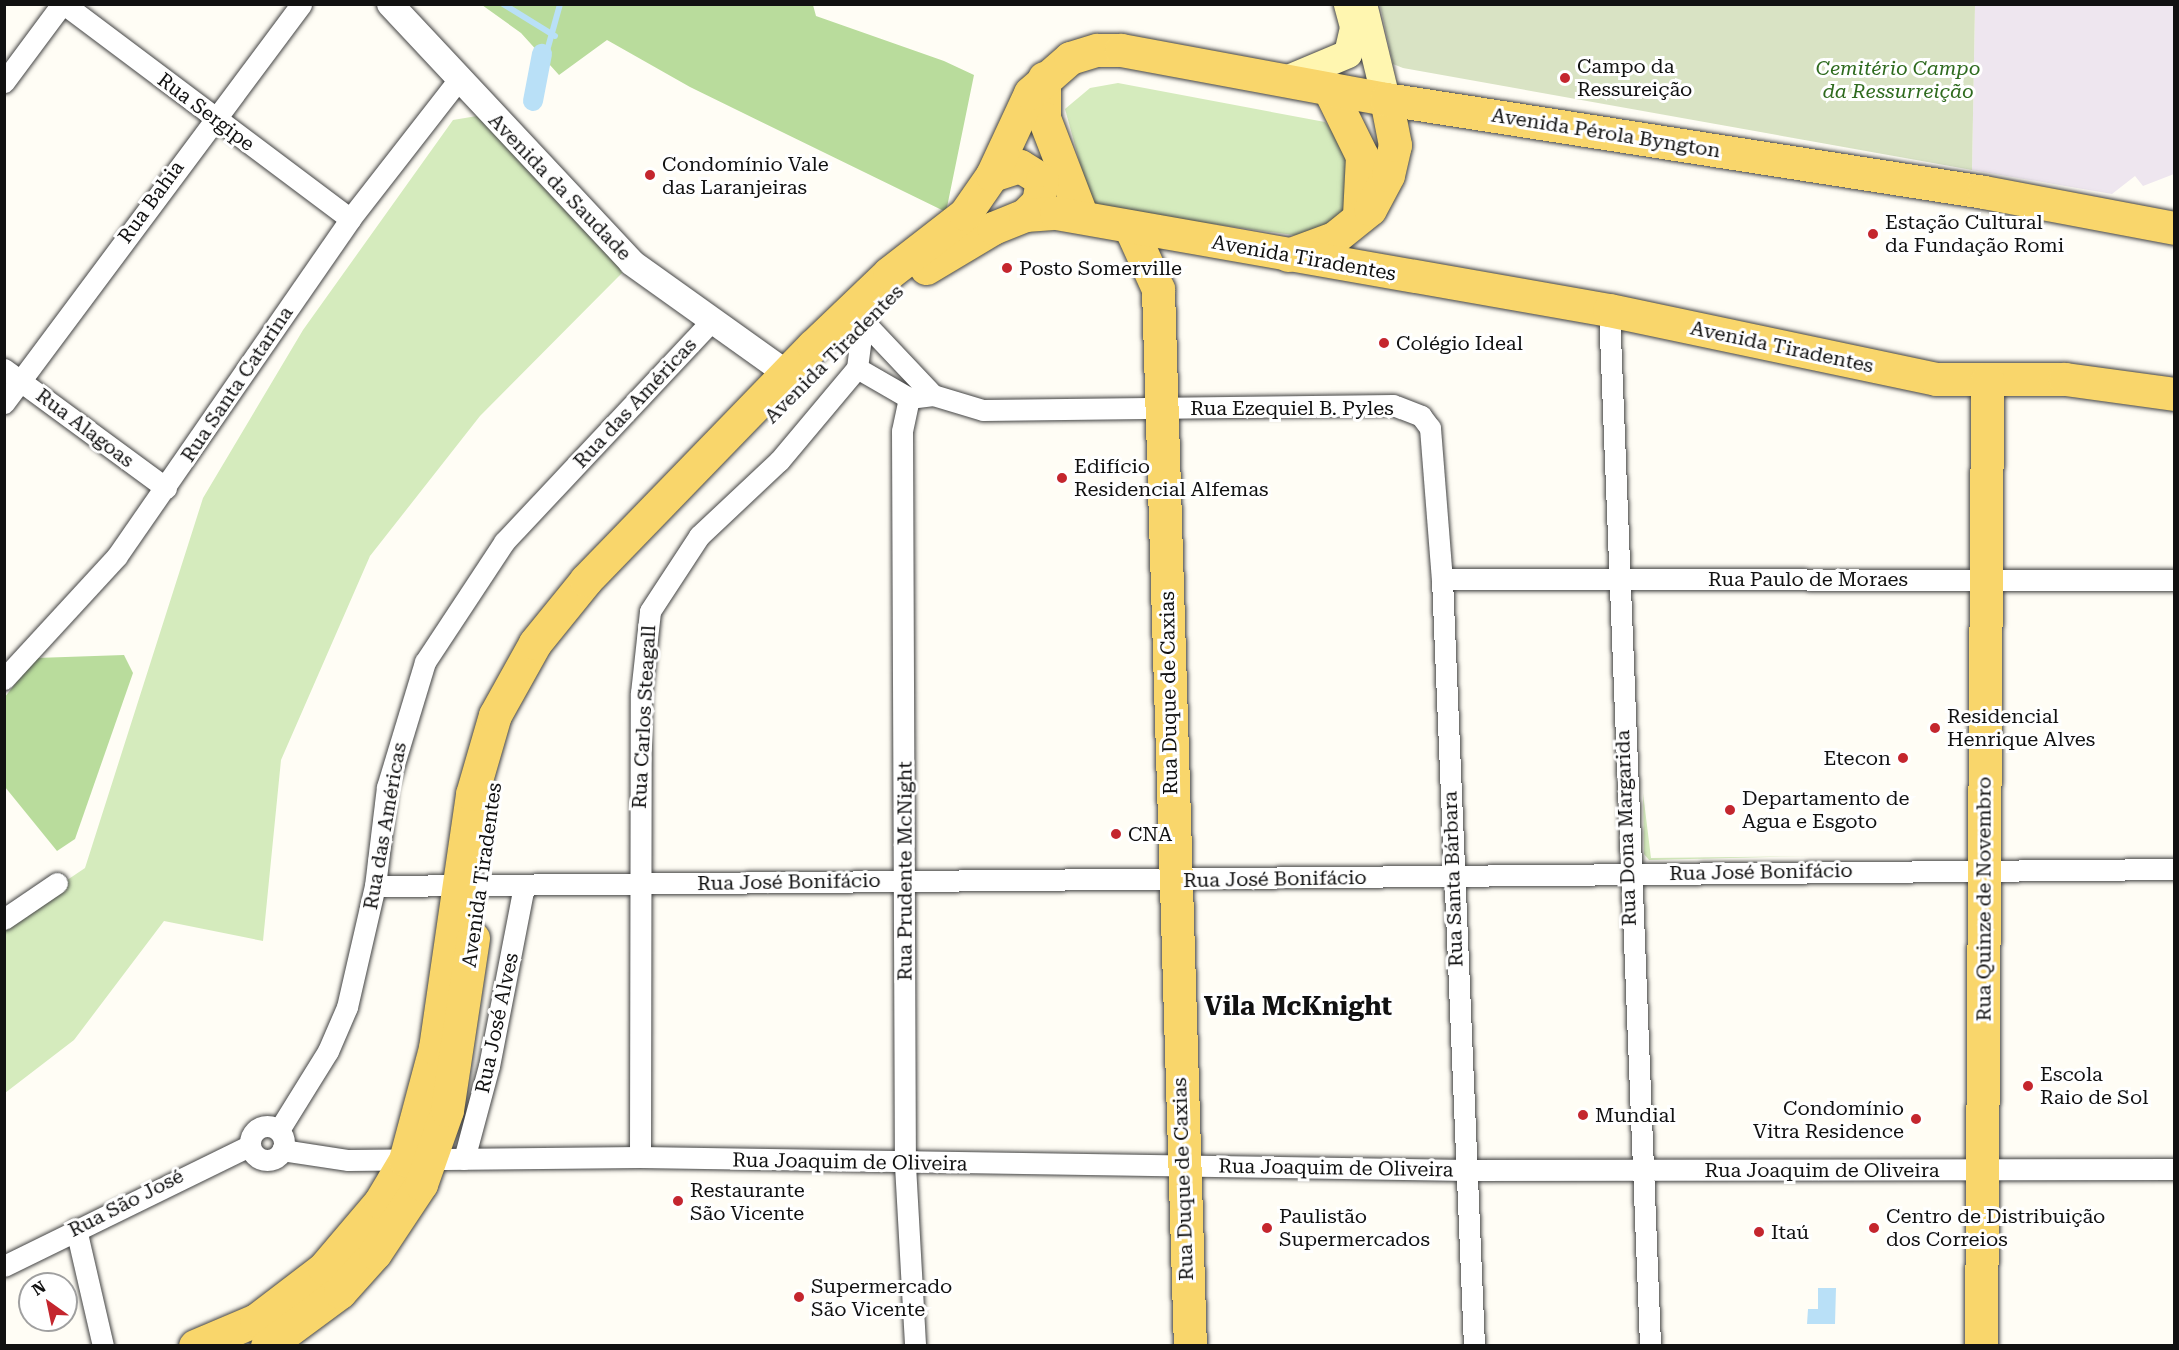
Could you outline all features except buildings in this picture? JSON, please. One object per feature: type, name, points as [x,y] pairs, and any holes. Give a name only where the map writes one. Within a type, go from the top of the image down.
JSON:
[{"type":"main road","points":[[1292,78],[1348,54],[1354,27],[1348,4]]},
{"type":"main road","points":[[1286,256],[1334,238],[1359,220],[1388,175],[1395,145],[1363,4]]},
{"type":"main road","name":"Avenida Pérola Byngton","points":[[1044,78],[1070,58],[1097,50],[1292,78],[1329,89],[1386,99],[1984,192],[2175,228]]},
{"type":"main road","points":[[1044,78],[1044,118],[1082,217]]},
{"type":"main road","name":"Avenida Tiradentes","points":[[195,1346],[266,1339],[324,1268],[434,1159],[435,1048],[468,886],[483,752],[495,715],[535,644],[586,580],[805,363],[889,273],[965,214],[992,175],[1018,110],[1044,78]]},
{"type":"main road","points":[[1329,89],[1362,156],[1359,220]]},
{"type":"main road","points":[[992,175],[1020,166],[1042,180],[1038,202],[1025,215]]},
{"type":"main road","name":"Avenida Tiradentes","points":[[805,363],[958,247],[1025,215],[1082,217],[1286,256],[1609,310],[1936,380],[2065,379],[2175,394]]},
{"type":"main road","name":"Rua Duque de Caxias","points":[[1130,227],[1158,289],[1173,880],[1190,1346]]},
{"type":"main road","name":"Rua Quinze de Novembro","points":[[1981,1346],[1988,579],[1987,380]]},
{"type":"street","points":[[4,82],[63,4]]},
{"type":"street","name":"Rua Sergipe","points":[[63,4],[350,219]]},
{"type":"street","name":"Rua Bahia","points":[[4,403],[13,374],[301,4]]},
{"type":"street","name":"Avenida da Saudade","points":[[390,4],[632,263],[748,350],[805,363]]},
{"type":"street","name":"Rua Santa Catarina","points":[[4,680],[117,556],[350,219],[459,79]]},
{"type":"street","name":"Rua Dona Margarida","points":[[1609,310],[1616,579],[1628,875],[1644,1170],[1650,1346]]},
{"type":"street","points":[[863,321],[857,368],[909,398],[933,395]]},
{"type":"street","points":[[863,321],[933,395]]},
{"type":"street","name":"Rua das Américas","points":[[281,1140],[328,1051],[347,1007],[375,886],[387,787],[405,716],[425,662],[459,603],[504,542],[710,323]]},
{"type":"street","points":[[748,350],[805,363]]},
{"type":"street","name":"Rua Carlos Steagall","points":[[639,1156],[641,693],[650,611],[699,536],[779,461],[857,368]]},
{"type":"street","name":"Rua Alagoas","points":[[13,374],[166,488]]},
{"type":"street","name":"Rua Ezequiel B. Pyles","points":[[933,395],[982,410],[1393,405],[1421,416]]},
{"type":"street","name":"Rua Prudente McNight","points":[[909,398],[902,431],[905,1165],[915,1346]]},
{"type":"street","name":"Rua Santa Bárbara","points":[[1421,416],[1434,442],[1442,579],[1452,877],[1474,1346]]},
{"type":"street","name":"Rua Paulo de Moraes","points":[[1442,579],[2175,580]]},
{"type":"street","name":"Rua José Bonifácio","points":[[375,886],[905,880],[1173,880],[1984,869],[2175,869]]},
{"type":"street","points":[[4,919],[57,883]]},
{"type":"street","name":"Rua José Alves","points":[[434,1159],[489,1066],[524,886]]},
{"type":"street","name":"Rua São José","points":[[4,1266],[249,1146],[258,1127],[281,1140]]},
{"type":"street","name":"Rua Joaquim de Oliveira","points":[[281,1140],[434,1159],[639,1156],[905,1165],[1466,1170],[2175,1169]]},
{"type":"street","points":[[76,1229],[103,1346]]},
{"type":"shaded area","points":[[1975,5],[2174,5],[2174,174],[2143,186],[2135,176],[2112,194],[1972,170]]},
{"type":"green space","points":[[482,5],[813,5],[816,16],[944,61],[974,75],[946,212],[690,87],[607,40],[559,75],[521,33]]},
{"type":"green space","name":"Cemitério Campo da Ressurreição","points":[[1380,5],[1975,5],[1972,170],[1403,68],[1393,64]]},
{"type":"green space","points":[[1118,83],[1325,122],[1347,149],[1357,184],[1341,218],[1321,239],[1092,207],[1065,109],[1090,88]]},
{"type":"green space","points":[[477,116],[624,271],[480,416],[370,556],[281,760],[263,941],[164,921],[74,1040],[5,1093],[5,922],[85,868],[203,498],[303,330],[453,120]]},
{"type":"green space","points":[[124,655],[133,673],[75,839],[57,851],[5,787],[4,698],[36,658]]},
{"type":"green space","points":[[1643,793],[1651,858],[1812,856],[1649,860],[1644,854]]},
{"type":"water","points":[[1818,1288],[1836,1288],[1835,1324],[1807,1324],[1808,1309],[1818,1309]]},
{"type":"waterway","points":[[503,4],[555,36]]},
{"type":"waterway","points":[[533,101],[560,4]]},
{"type":"waterway","points":[[533,101],[542,54]]},
{"type":"place","name":"Campo da Ressureição","points":[[1565,78]]},
{"type":"place","name":"Condomínio Vale das Laranjeiras","points":[[650,175]]},
{"type":"place","name":"Estação Cultural da Fundação Romi","points":[[1873,234]]},
{"type":"place","name":"Posto Somerville","points":[[1007,268]]},
{"type":"place","name":"Colégio Ideal","points":[[1384,343]]},
{"type":"place","name":"Edifício Residencial Alfemas","points":[[1062,478]]},
{"type":"place","name":"Residencial Henrique Alves","points":[[1935,728]]},
{"type":"place","name":"Etecon","points":[[1903,758]]},
{"type":"place","name":"Departamento de Agua e Esgoto","points":[[1730,810]]},
{"type":"place","name":"CNA","points":[[1116,834]]},
{"type":"place","name":"Escola Raio de Sol","points":[[2028,1086]]},
{"type":"place","name":"Mundial","points":[[1583,1115]]},
{"type":"place","name":"Condomínio Vitra Residence","points":[[1916,1119]]},
{"type":"place","name":"Restaurante São Vicente","points":[[678,1201]]},
{"type":"place","name":"Paulistão Supermercados","points":[[1267,1228]]},
{"type":"place","name":"Centro de Distribuição dos Correios","points":[[1874,1228]]},
{"type":"place","name":"Itaú","points":[[1759,1232]]},
{"type":"place","name":"Supermercado São Vicente","points":[[799,1297]]},
{"type":"district","name":"Vila McKnight","points":[[1298,1007]]}]
